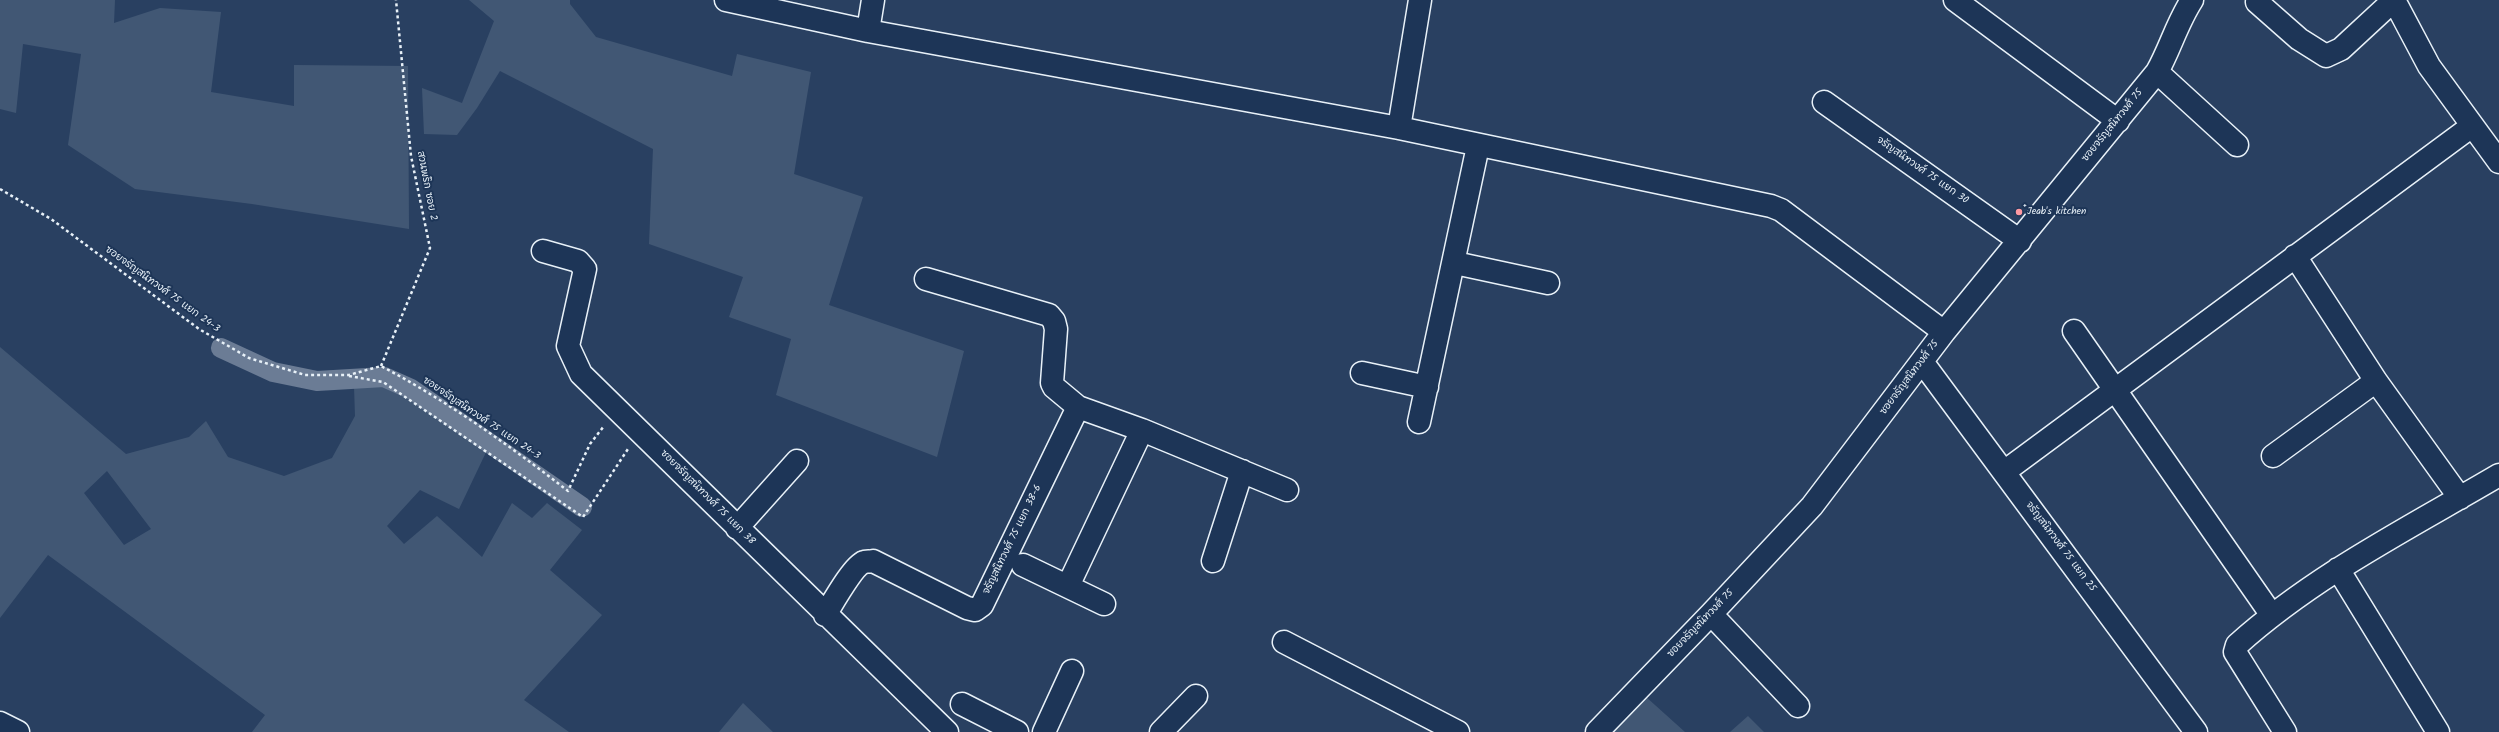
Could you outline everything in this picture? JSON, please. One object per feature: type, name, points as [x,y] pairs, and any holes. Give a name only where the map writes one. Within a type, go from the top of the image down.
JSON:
[{"type":"street","points":[[726,0],[868,31],[1399,128],[1478,146],[1771,206],[1781,210],[1944,332]]},
{"type":"street","points":[[868,31],[873,0]]},
{"type":"street","points":[[1399,128],[1420,0]]},
{"type":"street","points":[[1955,0],[2118,120]]},
{"type":"street","name":"ซอยจรัญสนิทวงศ์ 75","points":[[1597,732],[1711,614],[1812,506],[1923,363],[1944,332],[2157,72],[2169,52],[2175,28],[2192,0]]},
{"type":"street","points":[[2258,2],[2299,39],[2326,56],[2341,49],[2394,0],[2429,66],[2499,161]]},
{"type":"street","points":[[2157,72],[2237,145]]},
{"type":"street","name":"จรัญสนิทวงศ์ 75 แยก 30","points":[[1824,102],[2020,241]]},
{"type":"street","points":[[2004,472],[2472,126]]},
{"type":"street","points":[[1419,422],[1455,263],[1478,146]]},
{"type":"street","name":"ซอยจรัญสนิทวงศ์ 75 แยก 38","points":[[543,252],[578,261],[584,266],[586,272],[569,348],[581,374],[946,732]]},
{"type":"street","points":[[2296,256],[2376,381],[2460,498]]},
{"type":"street","points":[[1455,263],[1548,283]]},
{"type":"street","points":[[926,279],[1049,315],[1054,321],[1056,329],[1052,383],[1054,387],[1078,407],[1142,430],[1287,490]]},
{"type":"street","points":[[2074,331],[2114,391],[2271,614]]},
{"type":"street","name":"จรัญสนิทวงศ์ 75 แยก 25","points":[[1923,363],[2196,732]]},
{"type":"street","points":[[1362,373],[1427,387]]},
{"type":"street","points":[[2273,456],[2376,381]]},
{"type":"street","name":"จรัญสนิทวงศ์ 75 แยก 38-6","points":[[825,615],[855,570],[863,562],[873,562],[967,608],[975,610],[982,605],[1078,407]]},
{"type":"street","points":[[1068,586],[1142,430]]},
{"type":"street","points":[[737,528],[797,461]]},
{"type":"street","points":[[1213,561],[1242,472]]},
{"type":"street","points":[[2285,732],[2235,652],[2237,645],[2271,614],[2338,569],[2499,475]]},
{"type":"street","points":[[1023,565],[1104,604]]},
{"type":"street","points":[[2338,569],[2438,732]]},
{"type":"street","points":[[1711,614],[1798,706]]},
{"type":"street","points":[[1284,642],[1458,732]]},
{"type":"street","points":[[1044,732],[1072,671]]},
{"type":"street","points":[[1161,732],[1196,696]]},
{"type":"street","points":[[962,704],[1017,732]]},
{"type":"street","points":[[0,723],[18,732]]},
{"type":"path","name":"สวนพริก ซอย 2","points":[[381,366],[430,248],[411,156],[396,0]]},
{"type":"path","name":"ซอยจรัญสนิทวงศ์ 75 แยก 24-3","points":[[0,190],[51,219],[199,329],[249,358],[305,375],[349,375],[381,366],[425,389],[522,456],[568,491],[590,444],[605,424]]},
{"type":"path","points":[[349,375],[383,382],[583,517],[640,432]]},
{"type":"shaded area","points":[[0,0],[115,0],[114,23],[160,8],[221,12],[211,92],[294,106],[294,65],[408,66],[409,229],[252,204],[135,189],[68,145],[81,54],[23,44],[16,113],[0,109]]},
{"type":"shaded area","points":[[469,0],[570,0],[570,4],[596,37],[732,76],[737,54],[811,72],[794,174],[863,197],[829,305],[964,351],[937,457],[776,395],[791,339],[729,317],[743,277],[649,244],[653,149],[500,71],[477,108],[457,135],[424,134],[422,88],[462,103],[494,21]]},
{"type":"shaded area","points":[[0,347],[126,454],[189,437],[206,421],[228,457],[284,476],[332,458],[355,416],[354,386],[397,385],[489,446],[459,509],[420,490],[387,526],[404,544],[437,516],[482,557],[512,503],[532,518],[547,503],[582,530],[550,570],[602,615],[524,700],[569,732],[252,732],[265,715],[48,555],[0,618]],"holes":[[[107,471],[151,529],[124,545],[84,493]]]},
{"type":"shaded area","points":[[1645,696],[1685,732],[1611,732]]},
{"type":"shaded area","points":[[743,703],[773,732],[719,732]]},
{"type":"shaded area","points":[[1748,716],[1764,732],[1730,732]]},
{"type":"waterway","points":[[221,348],[273,372],[317,381],[384,377],[411,389],[582,507]]},
{"type":"place","name":"๋Jeab's kitchen","points":[[2019,212]]}]
